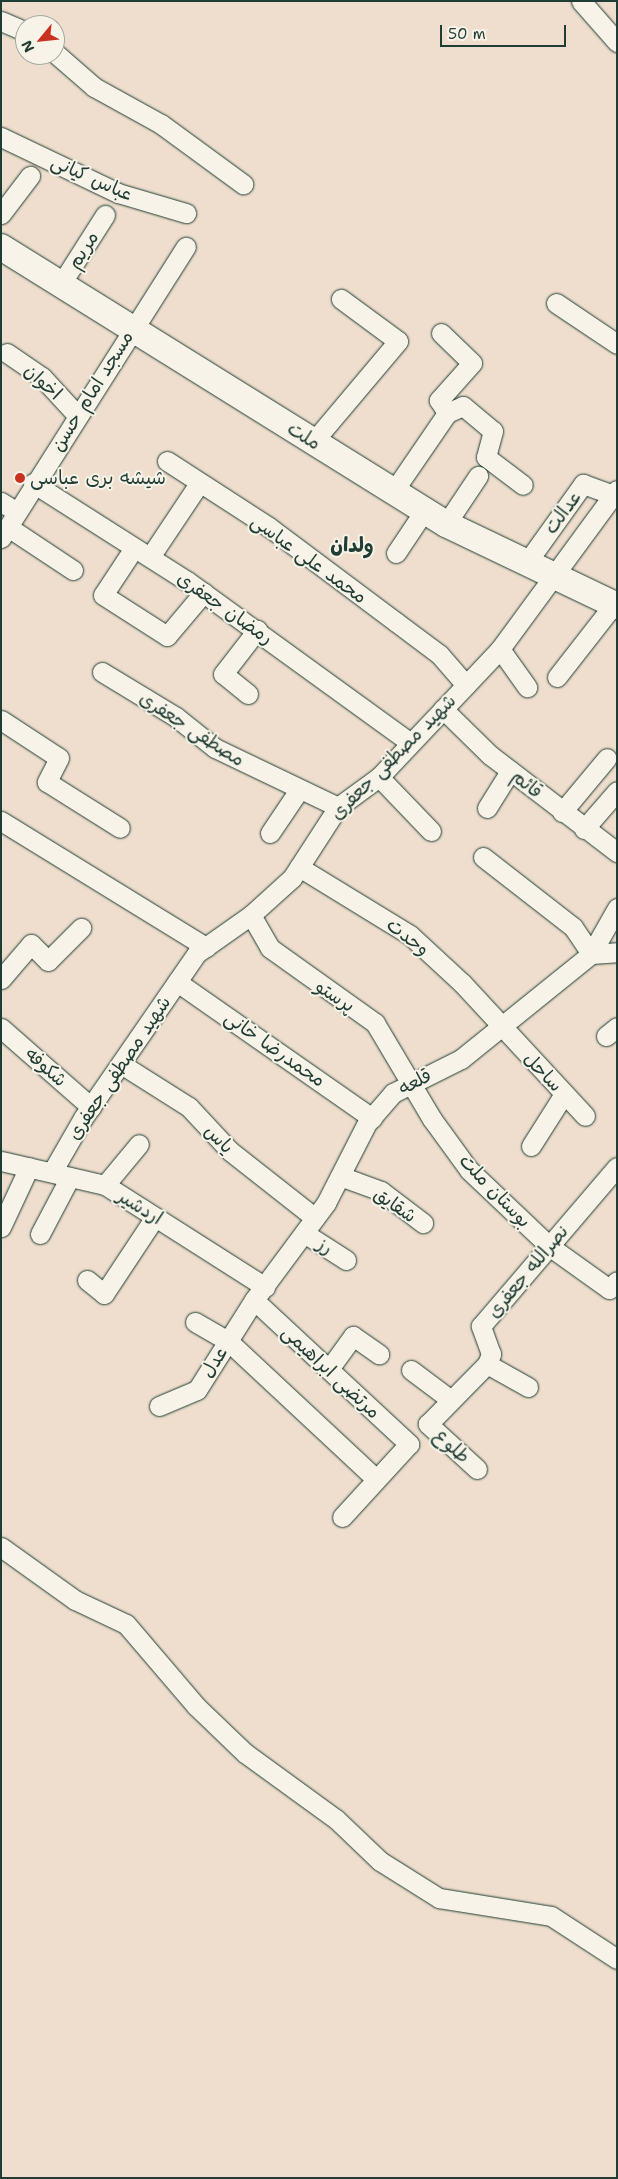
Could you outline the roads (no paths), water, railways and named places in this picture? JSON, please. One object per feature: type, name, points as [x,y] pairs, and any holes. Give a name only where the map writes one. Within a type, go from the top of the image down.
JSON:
[{"type":"street","points":[[581,1],[617,42]]},
{"type":"street","points":[[1,21],[15,27]]},
{"type":"street","points":[[65,62],[94,87],[161,124],[243,184]]},
{"type":"street","name":"عباس کیانی","points":[[1,137],[118,193],[186,213]]},
{"type":"street","points":[[1,214],[30,176]]},
{"type":"street","name":"مریم","points":[[61,284],[105,215]]},
{"type":"street","name":"مسجد امام حسن","points":[[9,526],[33,483],[186,247]]},
{"type":"street","name":"ملت","points":[[4,253],[61,284],[446,524],[525,565],[554,576],[615,605]]},
{"type":"street","points":[[313,442],[398,341],[342,299]]},
{"type":"street","points":[[556,303],[617,344]]},
{"type":"street","points":[[441,333],[472,363],[438,400],[447,414]]},
{"type":"street","name":"اخوان","points":[[7,353],[42,377],[77,415]]},
{"type":"street","points":[[393,492],[447,414],[463,406],[493,431],[486,457],[523,485]]},
{"type":"street","name":"محمد علی عباسی","points":[[167,461],[198,485],[269,526],[438,654],[466,685]]},
{"type":"street","points":[[446,524],[478,476]]},
{"type":"street","name":"رمضان جعفری","points":[[33,483],[204,592],[411,743]]},
{"type":"street","name":"عدالت","points":[[525,565],[583,484],[615,492]]},
{"type":"street","points":[[198,485],[142,553],[103,595],[167,636],[204,592]]},
{"type":"street","name":"شهید مصطفی جعفری","points":[[52,1172],[90,1107],[177,982],[206,947],[251,915],[298,867],[338,807],[379,777],[500,649],[615,492]]},
{"type":"street","points":[[1,502],[9,526],[73,570]]},
{"type":"street","points":[[396,553],[424,511]]},
{"type":"street","points":[[557,677],[615,605]]},
{"type":"street","points":[[248,694],[223,674],[257,630]]},
{"type":"street","points":[[500,649],[527,687]]},
{"type":"street","name":"مصطفی جعفری","points":[[102,672],[176,717],[215,748],[299,790],[338,807]]},
{"type":"street","name":"قائم","points":[[443,709],[510,771],[584,829],[617,852]]},
{"type":"street","points":[[5,728],[59,758],[47,782],[120,828]]},
{"type":"street","points":[[562,812],[607,758]]},
{"type":"street","points":[[488,808],[510,771]]},
{"type":"street","points":[[379,777],[431,832]]},
{"type":"street","points":[[270,832],[299,790]]},
{"type":"street","points":[[584,829],[617,791]]},
{"type":"street","points":[[1,822],[206,947]]},
{"type":"street","points":[[483,857],[573,927],[591,954]]},
{"type":"street","name":"وحدت","points":[[298,867],[410,935],[462,983],[500,1028]]},
{"type":"street","points":[[591,954],[617,908]]},
{"type":"street","name":"پرستو","points":[[251,915],[276,954],[375,1023],[412,1083]]},
{"type":"street","points":[[5,967],[31,944],[48,962],[81,928]]},
{"type":"street","points":[[591,954],[617,952]]},
{"type":"street","name":"قلعه","points":[[259,1294],[309,1226],[340,1176],[372,1118],[393,1093],[461,1059],[591,954]]},
{"type":"street","name":"محمدرضا خانی","points":[[177,982],[372,1118]]},
{"type":"street","name":"شکوفه","points":[[1,1028],[90,1107]]},
{"type":"street","name":"ساحل","points":[[500,1028],[585,1116]]},
{"type":"street","name":"یاس","points":[[121,1064],[189,1107],[230,1151],[309,1226]]},
{"type":"street","name":"بوستان ملت","points":[[412,1083],[469,1170],[549,1246],[609,1289],[617,1281]]},
{"type":"street","points":[[531,1146],[564,1094]]},
{"type":"street","points":[[105,1185],[139,1144]]},
{"type":"street","name":"اردشیر","points":[[1,1162],[105,1185],[155,1217],[259,1294]]},
{"type":"street","points":[[1,1227],[29,1167]]},
{"type":"street","name":"نصرالله جعفری","points":[[487,1364],[491,1354],[481,1326],[617,1167]]},
{"type":"street","points":[[40,1234],[70,1176]]},
{"type":"street","name":"شقایق","points":[[340,1176],[381,1192],[423,1224]]},
{"type":"street","points":[[87,1280],[104,1294],[155,1217]]},
{"type":"street","name":"رز","points":[[309,1226],[346,1260]]},
{"type":"street","name":"عدل","points":[[159,1406],[197,1390],[259,1294]]},
{"type":"street","name":"مرتضی ابراهیمی","points":[[259,1294],[329,1369],[409,1444],[376,1479]]},
{"type":"street","points":[[195,1322],[228,1341],[376,1479],[342,1517]]},
{"type":"street","points":[[329,1369],[353,1336],[379,1354]]},
{"type":"street","points":[[411,1370],[451,1400],[487,1364],[528,1387]]},
{"type":"street","name":"طلوع","points":[[451,1400],[428,1424],[477,1469]]},
{"type":"street","points":[[1,1546],[75,1600],[126,1624],[196,1706],[245,1752],[336,1819],[380,1861],[439,1898],[550,1916],[617,1959]]},
{"type":"place","name":"شیشه بری عباسی","points":[[20,478]]},
{"type":"district","name":"ولدان","points":[[352,545]]}]
